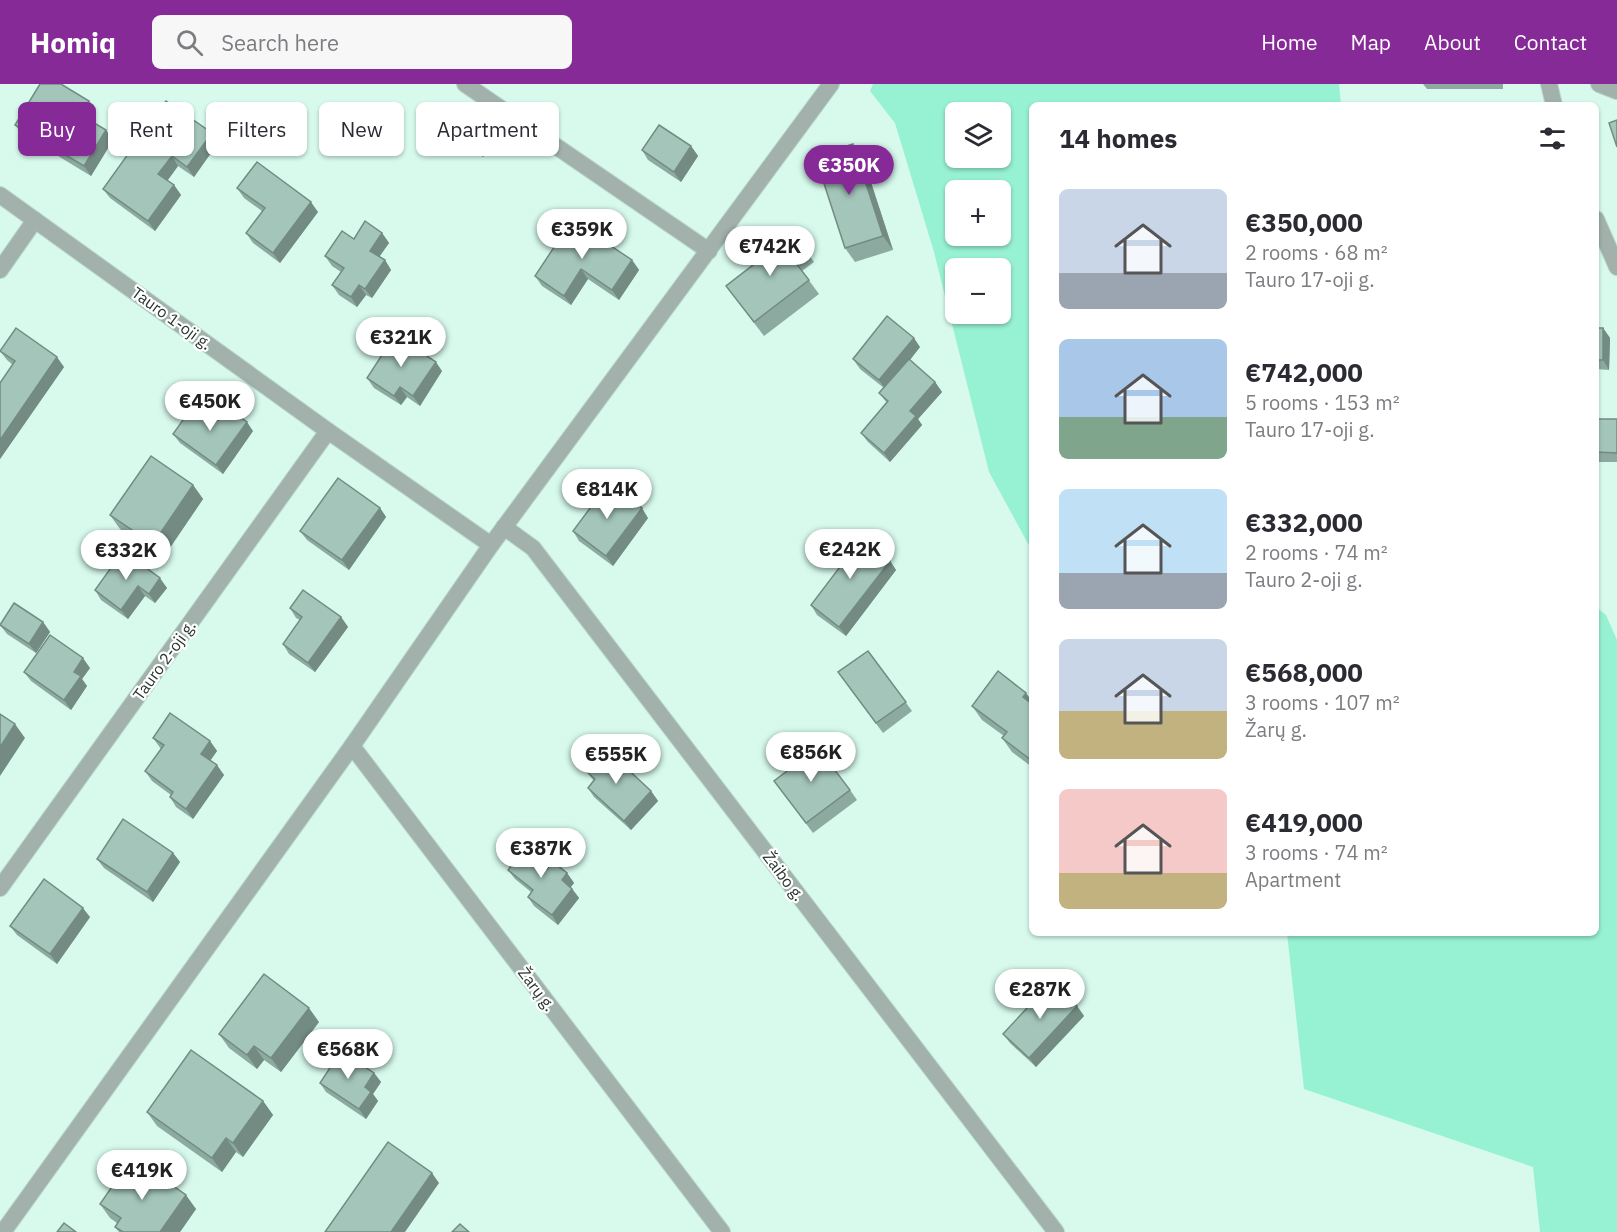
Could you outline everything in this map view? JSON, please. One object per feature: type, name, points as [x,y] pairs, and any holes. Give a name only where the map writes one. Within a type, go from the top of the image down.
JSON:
[{"type":"street","points":[[465,84],[709,251]]},
{"type":"street","points":[[3,1232],[352,746],[491,545],[831,84]]},
{"type":"street","points":[[1549,84],[1553,102]]},
{"type":"street","points":[[1599,84],[1617,91]]},
{"type":"street","name":"Tauro 1-oji g.","points":[[0,195],[491,545]]},
{"type":"street","points":[[0,270],[35,220]]},
{"type":"street","points":[[1599,226],[1617,267]]},
{"type":"street","name":"Tauro 2-oji g.","points":[[0,888],[328,431]]},
{"type":"street","name":"Žaibo g.","points":[[504,527],[533,548],[1056,1232]]},
{"type":"street","name":"Žarų g.","points":[[352,746],[722,1232]]},
{"type":"green space","points":[[873,84],[1339,84],[1341,102],[1029,102],[1029,545],[989,472],[952,324],[1011,324],[1011,258],[945,258],[945,296],[895,123],[870,91]]},
{"type":"green space","points":[[1599,609],[1606,615],[1617,640],[1617,1232],[1540,1232],[1533,1167],[1304,1089],[1287,936],[1599,936]]},
{"type":"building","points":[[40,84],[61,84],[89,101],[88,102],[29,102]]},
{"type":"building","points":[[194,120],[206,129],[206,141],[187,167],[172,156],[194,156]]},
{"type":"building","points":[[1617,120],[1617,147],[1609,123]]},
{"type":"building","points":[[96,124],[106,130],[96,146]]},
{"type":"building","points":[[659,125],[691,146],[674,172],[642,150]]},
{"type":"building","points":[[853,144],[883,236],[845,248],[815,156]]},
{"type":"building","points":[[67,156],[90,156],[84,166]]},
{"type":"building","points":[[127,156],[172,156],[158,174],[174,185],[148,221],[103,189]]},
{"type":"building","points":[[257,162],[311,202],[273,253],[246,233],[265,208],[237,188]]},
{"type":"building","points":[[572,220],[632,260],[612,290],[581,269],[564,296],[535,276]]},
{"type":"building","points":[[365,221],[382,233],[370,251],[385,260],[365,289],[359,285],[351,297],[332,285],[344,268],[325,256],[342,231],[354,239]]},
{"type":"building","points":[[787,227],[804,248],[792,258],[809,280],[754,322],[726,286],[771,251],[765,243]]},
{"type":"building","points":[[887,316],[914,338],[879,380],[853,359]]},
{"type":"building","points":[[16,328],[57,357],[0,440],[0,383],[15,361],[0,351]]},
{"type":"building","points":[[1599,328],[1603,328],[1603,360],[1599,360]]},
{"type":"building","points":[[395,335],[436,362],[413,396],[400,387],[394,396],[367,378]]},
{"type":"building","points":[[909,359],[935,382],[910,411],[916,416],[884,453],[861,433],[888,401],[879,393]]},
{"type":"building","points":[[195,403],[218,420],[227,408],[247,422],[216,465],[173,434]]},
{"type":"building","points":[[1599,419],[1617,419],[1617,453],[1599,452]]},
{"type":"building","points":[[151,456],[193,485],[153,544],[110,515]]},
{"type":"building","points":[[338,478],[380,508],[342,560],[300,531]]},
{"type":"building","points":[[608,484],[642,508],[606,556],[573,531]]},
{"type":"building","points":[[852,532],[890,561],[839,627],[811,605],[849,555],[840,548]]},
{"type":"building","points":[[123,551],[160,578],[149,594],[138,586],[121,610],[95,590]]},
{"type":"building","points":[[303,590],[341,617],[308,663],[283,644],[302,617],[290,608]]},
{"type":"building","points":[[14,603],[43,622],[29,644],[0,625]]},
{"type":"building","points":[[50,635],[83,658],[74,672],[81,676],[64,700],[24,672]]},
{"type":"building","points":[[868,651],[906,702],[876,723],[838,672]]},
{"type":"building","points":[[998,671],[1026,693],[1023,697],[1029,702],[1029,758],[1002,738],[1007,732],[972,706]]},
{"type":"building","points":[[170,713],[210,741],[201,754],[217,765],[186,809],[170,797],[173,792],[145,771],[164,745],[153,738]]},
{"type":"building","points":[[0,714],[15,724],[0,747]]},
{"type":"building","points":[[812,740],[850,790],[806,823],[774,781],[795,765],[789,758]]},
{"type":"building","points":[[605,748],[651,791],[624,821],[588,788],[595,779],[585,770]]},
{"type":"building","points":[[123,819],[173,853],[147,892],[97,859]]},
{"type":"building","points":[[530,841],[544,851],[536,861],[547,869],[553,862],[567,873],[562,880],[572,889],[552,915],[528,897],[533,890],[508,870]]},
{"type":"building","points":[[44,879],[83,908],[50,954],[10,926]]},
{"type":"building","points":[[264,974],[309,1008],[271,1058],[254,1046],[247,1055],[219,1034]]},
{"type":"building","points":[[1051,982],[1077,1006],[1029,1058],[1003,1034]]},
{"type":"building","points":[[191,1050],[263,1101],[233,1143],[226,1138],[212,1158],[147,1112]]},
{"type":"building","points":[[341,1051],[374,1073],[365,1087],[371,1092],[359,1109],[320,1083]]},
{"type":"building","points":[[388,1142],[432,1173],[391,1232],[325,1232]]},
{"type":"building","points":[[142,1164],[186,1195],[160,1232],[123,1232],[115,1227],[121,1218],[100,1204],[125,1168],[135,1174]]},
{"type":"building","points":[[64,1223],[76,1232],[57,1232]]},
{"type":"building","points":[[460,1224],[469,1232],[452,1232]]}]
